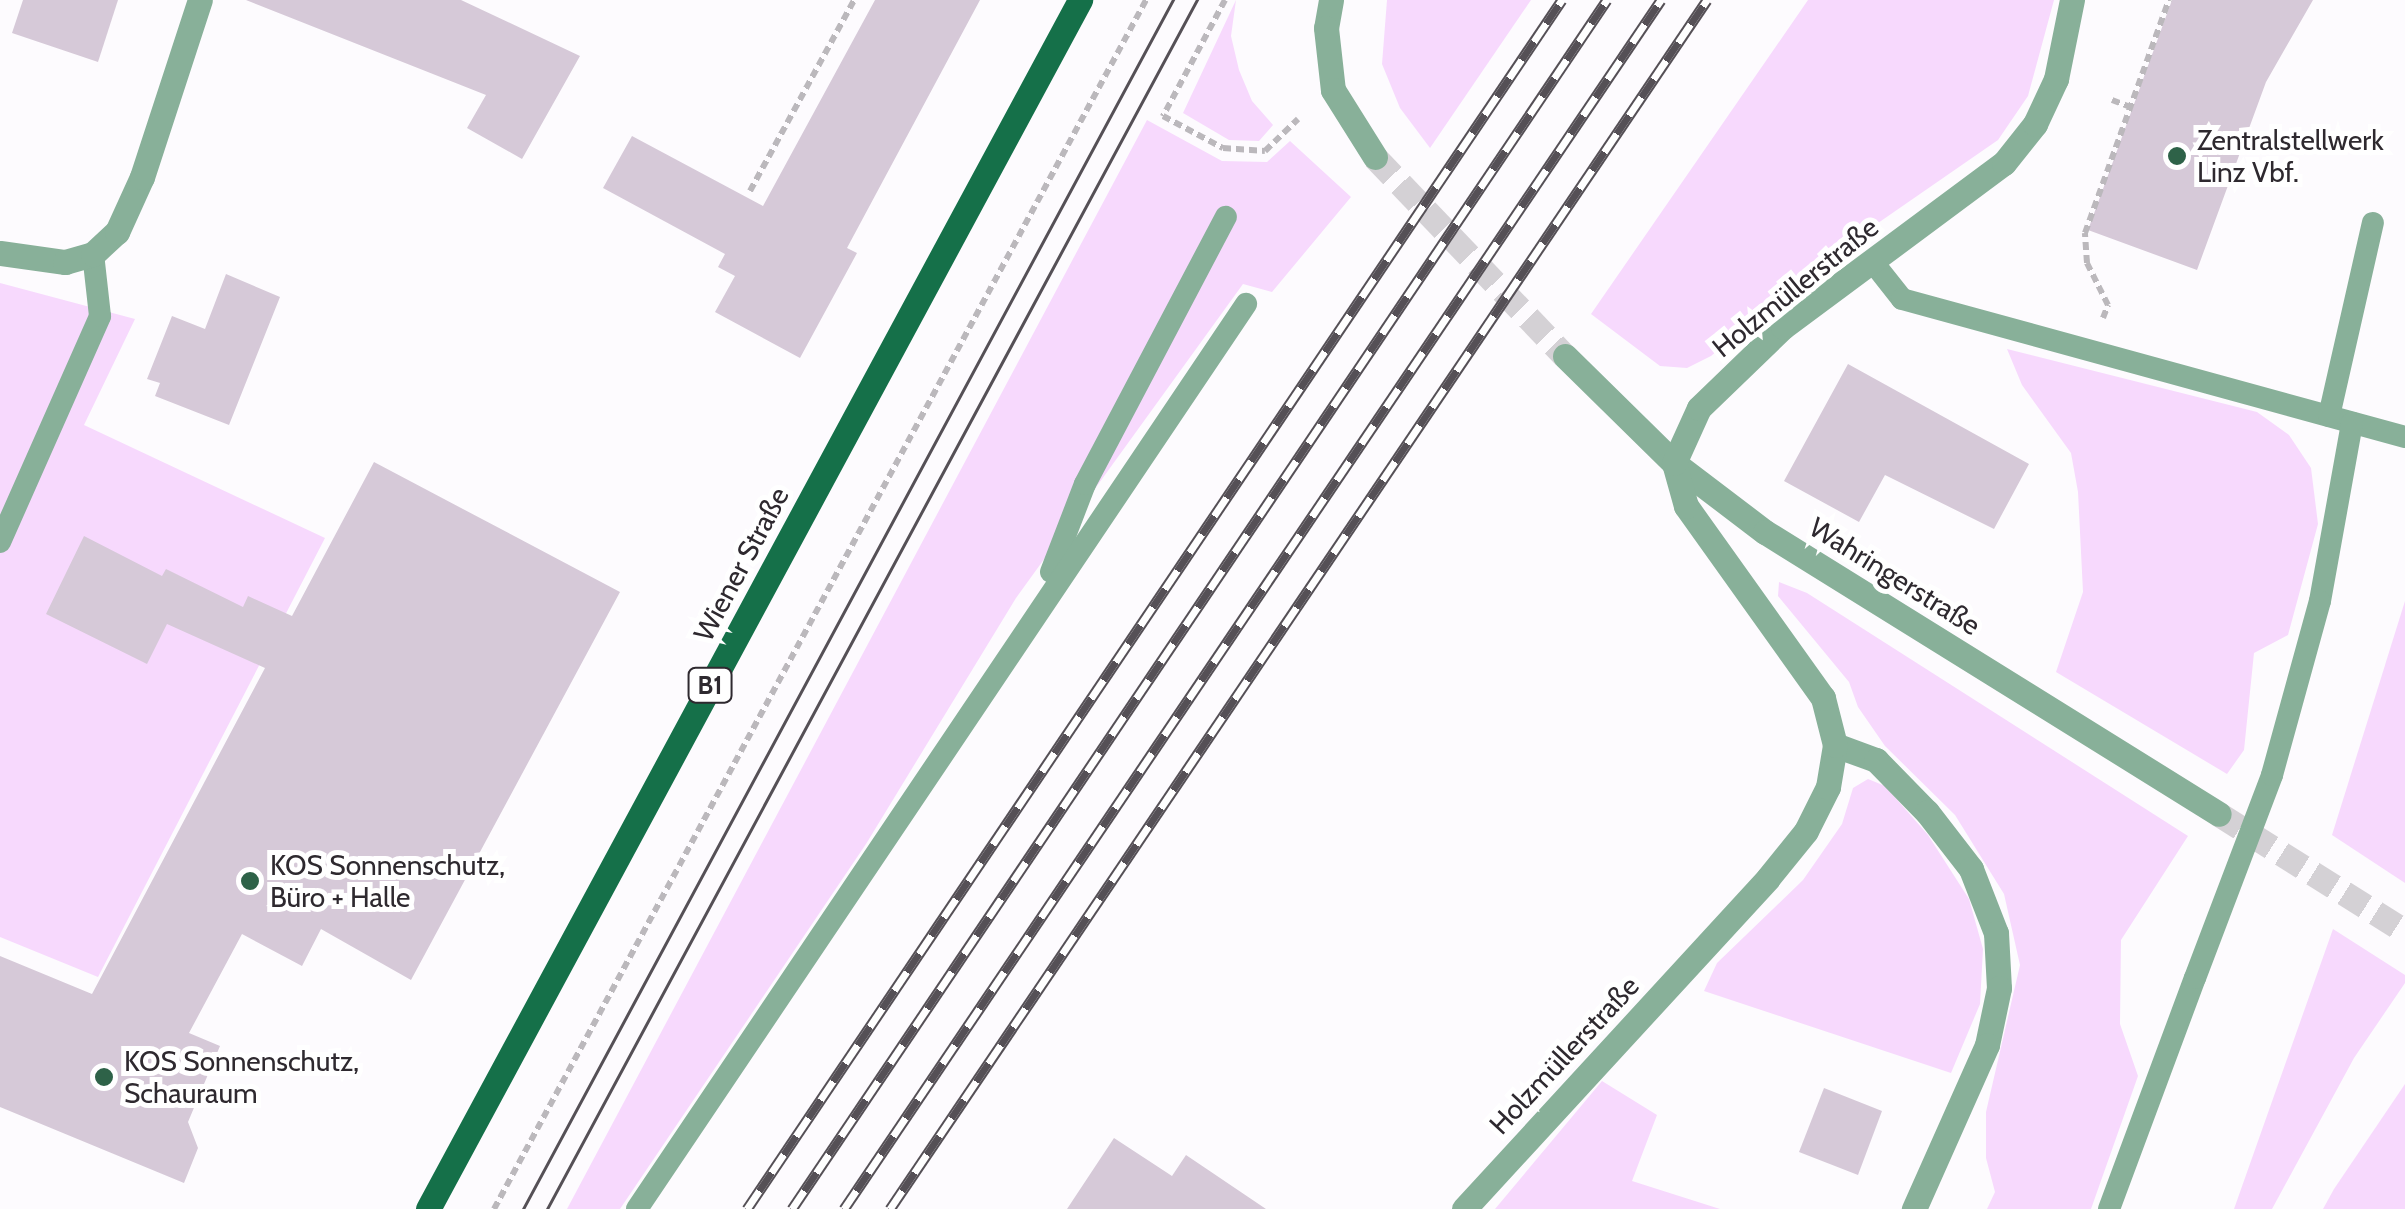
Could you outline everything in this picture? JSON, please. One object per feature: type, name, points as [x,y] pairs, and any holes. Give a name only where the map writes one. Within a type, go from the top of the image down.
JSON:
[{"type":"main road","name":"Wiener Straße","points":[[428,1209],[1080,0]]},
{"type":"street","points":[[0,253],[65,262],[93,254],[117,232],[142,176],[200,0]]},
{"type":"street","points":[[1331,0],[1326,28],[1333,90],[1375,157]]},
{"type":"street","name":"Holzmüllerstraße","points":[[1464,1209],[1768,878],[1806,830],[1828,787],[1835,745],[1823,698],[1716,557],[1686,506],[1674,463],[1698,408],[1783,327],[2004,163],[2035,124],[2056,79],[2072,0]]},
{"type":"street","name":"Wahringerstraße","points":[[1565,356],[1674,463],[1765,532],[2218,814]]},
{"type":"street","points":[[1835,745],[1876,760],[1928,812],[1971,869],[1996,933],[1999,988],[1987,1045],[1914,1209]]},
{"type":"lane","points":[[1036,610],[1084,484],[1226,217]]},
{"type":"lane","points":[[2328,416],[2373,223]]},
{"type":"lane","points":[[0,542],[100,316],[93,254]]},
{"type":"lane","points":[[1872,261],[1902,299],[2405,436]]},
{"type":"lane","points":[[637,1209],[1036,610],[1246,304]]},
{"type":"lane","points":[[2109,1209],[2272,775],[2320,602],[2352,423]]},
{"type":"path","points":[[750,191],[854,0]]},
{"type":"path","points":[[494,1209],[1146,0]]},
{"type":"path","points":[[1225,0],[1162,116],[1224,148],[1265,151],[1298,119]]},
{"type":"path","points":[[2092,351],[2108,305],[2087,263],[2085,233],[2169,0]]},
{"type":"path","points":[[2112,100],[2130,108]]},
{"type":"shaded area","points":[[1236,0],[1231,36],[1239,70],[1252,101],[1273,125],[1259,141],[1229,140],[1183,113]]},
{"type":"shaded area","points":[[1387,0],[1531,0],[1430,148],[1400,108],[1382,64]]},
{"type":"shaded area","points":[[1808,0],[2054,0],[2028,96],[1998,140],[1839,250],[1711,356],[1687,368],[1660,366],[1591,314]]},
{"type":"shaded area","points":[[1147,120],[1222,161],[1267,162],[1290,141],[1351,197],[1272,292],[1243,284],[1016,598],[866,844],[620,1209],[567,1209]]},
{"type":"shaded area","points":[[0,283],[135,319],[84,425],[325,538],[98,977],[0,937]]},
{"type":"shaded area","points":[[2007,349],[2257,412],[2289,435],[2311,468],[2318,524],[2288,635],[2254,653],[2244,750],[2227,774],[2056,672],[2083,592],[2078,492],[2071,453],[2022,385]]},
{"type":"shaded area","points":[[1779,582],[1807,593],[2188,836],[2121,940],[2120,1024],[2138,1076],[2091,1209],[1987,1209],[1995,1192],[1986,1158],[1986,1112],[2020,965],[2004,894],[1955,815],[1885,746],[1858,707],[1849,682],[1778,596]]},
{"type":"shaded area","points":[[2405,601],[2405,883],[2332,835]]},
{"type":"shaded area","points":[[1868,779],[1885,786],[1928,835],[1969,899],[1983,949],[1980,1004],[1951,1073],[1704,991],[1717,963],[1803,880],[1842,824],[1853,788]]},
{"type":"shaded area","points":[[2333,929],[2405,975],[2405,983],[2354,1058],[2272,1209],[2234,1209]]},
{"type":"shaded area","points":[[1602,1081],[1657,1115],[1632,1181],[1720,1209],[1495,1209]]},
{"type":"shaded area","points":[[2405,1084],[2405,1209],[2323,1209],[2334,1189]]},
{"type":"building","points":[[23,0],[118,0],[98,62],[12,33]]},
{"type":"building","points":[[246,0],[461,0],[580,56],[522,159],[467,128],[486,95]]},
{"type":"building","points":[[875,0],[980,0],[847,248],[857,253],[800,358],[715,312],[735,276],[718,267],[725,254],[603,188],[632,136],[763,206]]},
{"type":"building","name":"Zentralstellwerk Linz Vbf.","points":[[2172,0],[2313,0],[2266,82],[2197,270],[2088,230]]},
{"type":"building","points":[[226,274],[280,297],[229,425],[155,396],[160,383],[147,379],[172,316],[205,329]]},
{"type":"building","points":[[1848,364],[2029,464],[1994,529],[1885,475],[1859,522],[1784,481]]},
{"type":"building","points":[[374,462],[620,592],[411,980],[321,929],[302,966],[242,934],[189,1033],[220,1046],[188,1122],[198,1148],[184,1183],[0,1107],[0,956],[92,994],[265,668],[167,624],[147,664],[46,614],[84,536],[162,576],[166,569],[243,607],[248,596],[292,616]]},
{"type":"building","points":[[1824,1088],[1882,1111],[1858,1175],[1799,1152]]},
{"type":"building","points":[[1114,1138],[1172,1176],[1186,1155],[1266,1209],[1067,1209]]},
{"type":"tunnel","points":[[1375,157],[1565,356]]},
{"type":"tunnel","points":[[2219,814],[2405,931]]},
{"type":"tram line","points":[[523,1209],[1173,0]]},
{"type":"tram line","points":[[547,1209],[1197,0]]},
{"type":"railway","points":[[747,1209],[1562,0]]},
{"type":"railway","points":[[792,1209],[1607,0]]},
{"type":"railway","points":[[844,1209],[1661,0]]},
{"type":"railway","points":[[890,1209],[1707,0]]},
{"type":"place","name":"Zentralstellwerk Linz Vbf.","points":[[2177,156]]},
{"type":"place","name":"KOS Sonnenschutz, Büro + Halle","points":[[250,881]]},
{"type":"place","name":"KOS Sonnenschutz, Schauraum","points":[[104,1077]]}]
